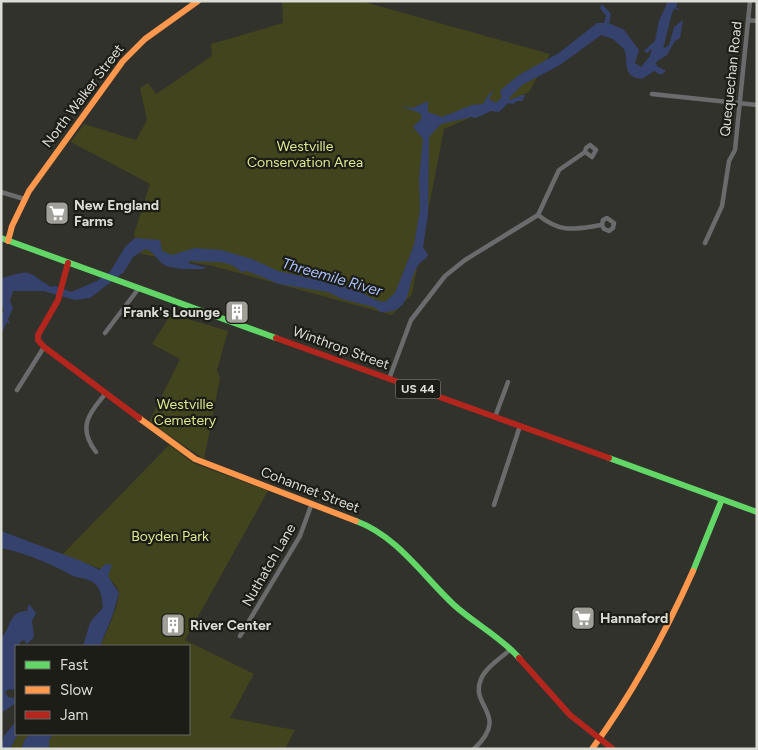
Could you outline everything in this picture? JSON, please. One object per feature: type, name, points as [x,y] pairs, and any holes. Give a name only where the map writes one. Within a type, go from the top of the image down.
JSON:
[{"type":"main road","name":"North Walker Street","points":[[5,240],[24,199],[123,61],[144,39],[198,1]]},
{"type":"main road","name":"Winthrop Street","points":[[5,240],[756,510]]},
{"type":"main road","points":[[44,347],[38,340],[38,335],[58,298],[68,263]]},
{"type":"main road","name":"Cohannet Street","points":[[44,347],[195,459],[367,525],[387,538],[437,590],[511,649],[570,715],[599,740],[613,749]]},
{"type":"main road","points":[[592,749],[636,686],[675,614],[722,499]]},
{"type":"street","name":"Quequechan Road","points":[[705,243],[724,199],[729,161],[735,150],[750,1]]},
{"type":"street","points":[[748,20],[757,21]]},
{"type":"street","points":[[652,94],[757,105]]},
{"type":"street","points":[[389,379],[411,320],[445,276],[465,260],[538,215],[559,170],[585,152]]},
{"type":"street","points":[[1,192],[24,199]]},
{"type":"street","points":[[538,215],[554,227],[564,230],[602,226]]},
{"type":"street","points":[[105,333],[139,288]]},
{"type":"street","points":[[16,390],[44,347]]},
{"type":"street","points":[[495,417],[508,382]]},
{"type":"street","points":[[96,452],[88,442],[87,421],[106,392]]},
{"type":"street","points":[[494,505],[520,426]]},
{"type":"street","name":"Nuthatch Lane","points":[[240,636],[300,536],[312,503]]},
{"type":"street","points":[[474,749],[484,740],[490,728],[490,720],[479,692],[481,679],[491,666],[511,649]]},
{"type":"green space","name":"Westville Conservation Area","points":[[282,1],[361,1],[550,54],[529,92],[444,129],[412,294],[392,315],[213,266],[141,254],[134,234],[150,184],[71,142],[84,124],[136,140],[147,120],[140,88],[148,83],[156,94],[212,56],[211,44],[283,23]]},
{"type":"green space","name":"Westville Cemetery","points":[[171,314],[228,331],[217,370],[220,378],[204,459],[149,422],[180,359],[152,344]]},
{"type":"green space","name":"Boyden Park","points":[[169,445],[193,463],[268,491],[185,640],[254,674],[230,718],[295,730],[285,749],[49,749],[49,740],[52,735],[190,735],[190,645],[100,645],[115,611],[119,592],[107,576],[110,572],[62,555]]},
{"type":"green space","points":[[17,735],[30,735],[25,739],[21,749],[10,749]]},
{"type":"water","points":[[668,1],[678,1],[676,8],[683,10],[674,9],[663,49],[669,45],[674,27],[683,20],[680,38],[675,41],[667,55],[656,62],[657,66],[666,71],[661,75],[654,71],[642,79],[631,75],[628,72],[624,49],[613,39],[601,35],[560,65],[522,85],[509,98],[510,100],[525,95],[522,101],[517,101],[513,104],[508,103],[499,112],[491,111],[476,118],[471,117],[441,124],[429,137],[428,214],[423,247],[428,255],[415,271],[405,302],[392,311],[381,312],[374,307],[342,299],[328,292],[279,284],[247,271],[242,272],[232,265],[220,262],[189,261],[188,263],[207,268],[202,269],[182,269],[167,266],[151,251],[145,249],[133,257],[124,272],[90,298],[75,300],[43,291],[13,291],[10,301],[13,308],[8,319],[10,324],[7,322],[1,334],[1,316],[4,310],[1,303],[2,278],[28,273],[51,287],[55,286],[71,292],[97,281],[110,272],[125,247],[135,238],[160,240],[162,251],[172,255],[195,248],[221,250],[252,259],[278,271],[328,282],[341,287],[348,286],[348,283],[371,298],[385,302],[395,293],[414,245],[420,209],[419,179],[423,139],[413,127],[422,118],[420,113],[400,106],[413,108],[428,101],[428,112],[442,117],[472,105],[483,104],[488,95],[494,90],[489,99],[496,103],[502,97],[500,92],[502,89],[519,75],[559,53],[597,23],[604,23],[606,16],[600,8],[602,4],[611,14],[609,23],[624,30],[639,50],[635,63],[641,67],[650,56],[652,49],[647,53],[644,51],[655,41],[659,21]]},
{"type":"water","points":[[1,531],[100,570],[105,564],[112,565],[108,576],[119,593],[100,645],[83,645],[93,618],[103,607],[101,593],[96,584],[73,576],[37,559],[1,548]]},
{"type":"water","points":[[29,604],[36,613],[32,621],[34,637],[27,644],[24,640],[20,642],[19,645],[15,645],[15,690],[9,689],[5,692],[8,697],[15,698],[15,704],[1,713],[2,637],[14,616],[27,611]]},
{"type":"water","points":[[15,722],[15,735],[17,735],[10,749],[1,749],[4,736]]},
{"type":"water","points":[[30,735],[52,735],[49,740],[49,749],[21,749],[25,739]]},
{"type":"traffic: fast","points":[[1,238],[276,338]]},
{"type":"traffic: fast","points":[[609,458],[757,512]]},
{"type":"traffic: fast","points":[[693,571],[722,499]]},
{"type":"traffic: fast","points":[[356,521],[384,536],[409,558],[454,605],[512,650],[519,658]]},
{"type":"traffic: slow","points":[[8,241],[12,226],[29,191],[123,61],[145,39],[198,1]]},
{"type":"traffic: slow","points":[[139,418],[195,459],[356,521]]},
{"type":"traffic: slow","points":[[592,749],[647,663],[693,571]]},
{"type":"traffic: jam","points":[[68,263],[58,300],[38,335],[38,340],[44,347],[139,418]]},
{"type":"traffic: jam","points":[[276,338],[609,458]]},
{"type":"traffic: jam","points":[[519,658],[570,715],[613,749]]},
{"type":"place","name":"New England Farms","points":[[57,213]]},
{"type":"place","name":"Frank's Lounge","points":[[237,312]]},
{"type":"place","name":"Hannaford","points":[[583,618]]},
{"type":"place","name":"River Center","points":[[173,625]]},
{"type":"water label","name":"Threemile River","points":[[332,277]]}]
